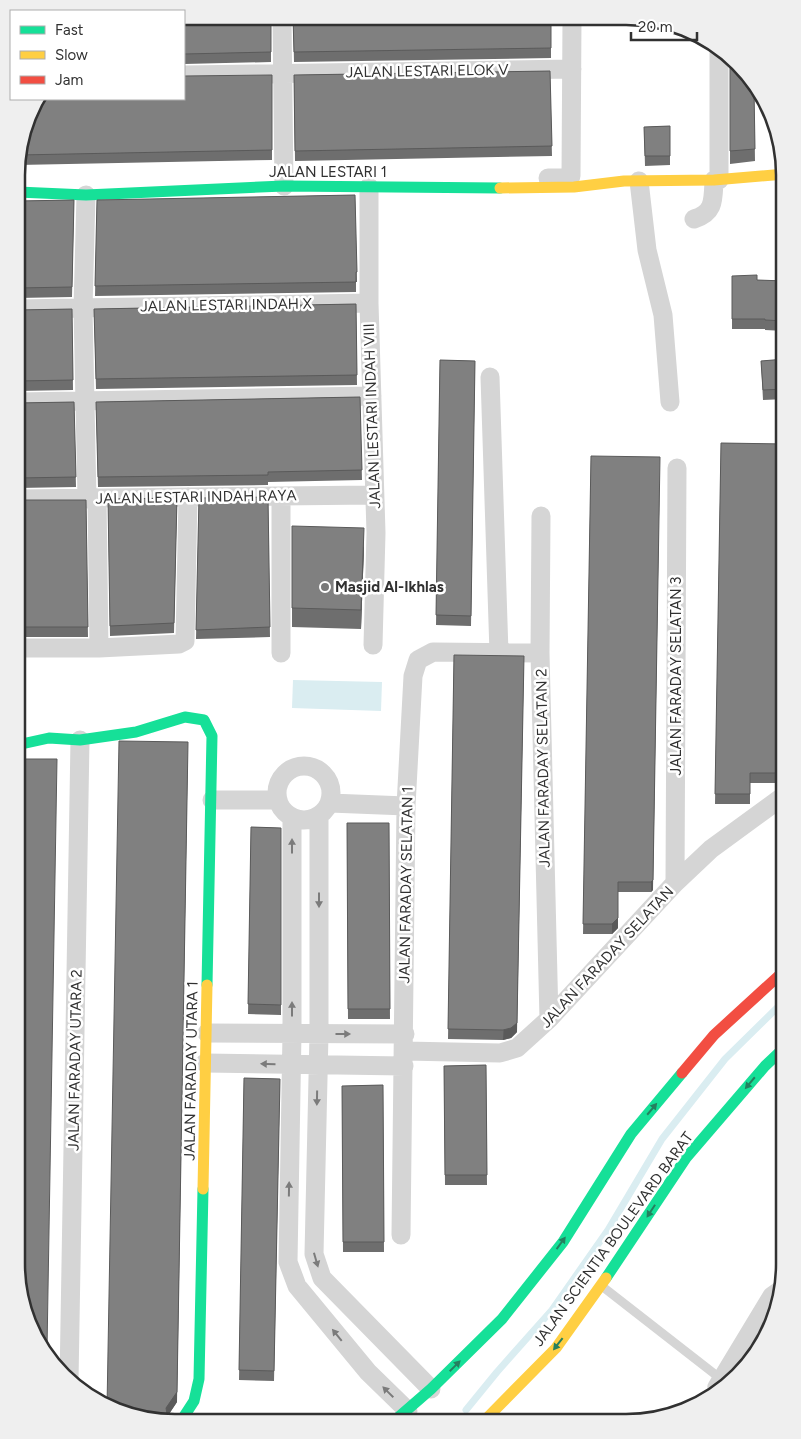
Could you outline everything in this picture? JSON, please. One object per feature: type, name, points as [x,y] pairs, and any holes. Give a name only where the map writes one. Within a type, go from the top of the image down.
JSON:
[{"type":"street","points":[[282,25],[284,186]]},
{"type":"street","points":[[447,188],[453,183],[465,181],[570,177],[572,25]]},
{"type":"street","points":[[694,219],[703,216],[710,209],[713,200],[716,180],[719,57]]},
{"type":"street","name":"JALAN LESTARI ELOK V","points":[[185,75],[572,69]]},
{"type":"street","name":"JALAN LESTARI 1","points":[[25,192],[86,195],[284,186],[574,187],[639,181],[716,180],[776,175]]},
{"type":"street","points":[[639,181],[647,250],[664,315],[670,402]]},
{"type":"street","name":"JALAN LESTARI INDAH VIII","points":[[369,186],[369,303],[376,533],[373,645]]},
{"type":"street","points":[[86,195],[85,402],[100,648]]},
{"type":"street","name":"JALAN LESTARI INDAH X","points":[[25,309],[369,303]]},
{"type":"street","points":[[490,377],[500,653]]},
{"type":"street","points":[[25,402],[372,396]]},
{"type":"street","name":"JALAN FARADAY SELATAN 3","points":[[675,883],[677,468]]},
{"type":"street","name":"JALAN LESTARI INDAH RAYA","points":[[25,499],[374,495]]},
{"type":"street","points":[[281,496],[281,653]]},
{"type":"street","points":[[25,648],[100,648],[179,644],[185,641],[188,497]]},
{"type":"street","name":"JALAN FARADAY SELATAN 2","points":[[541,516],[540,653],[549,1019]]},
{"type":"street","name":"JALAN FARADAY SELATAN 1","points":[[402,1235],[406,806],[413,676],[418,660],[433,652],[540,653]]},
{"type":"street","name":"JALAN FARADAY UTARA 1","points":[[80,740],[136,732],[185,717],[204,720],[212,736],[200,1362],[197,1397],[188,1414]]},
{"type":"street","points":[[25,743],[49,738],[80,740]]},
{"type":"street","name":"JALAN FARADAY UTARA 2","points":[[69,1370],[80,740]]},
{"type":"street","points":[[406,806],[325,810],[306,821],[292,818],[283,811],[278,800],[279,783],[290,769],[306,765],[322,771],[331,786],[325,810],[317,1065],[314,1254],[322,1278],[431,1389]]},
{"type":"street","points":[[212,800],[278,800]]},
{"type":"street","name":"JALAN FARADAY SELATAN","points":[[405,1050],[500,1053],[517,1048],[549,1019],[675,883],[710,849],[776,801]]},
{"type":"street","points":[[292,818],[292,1033],[288,1262],[297,1286],[368,1372],[398,1414]]},
{"type":"street","points":[[403,1414],[502,1319],[563,1242],[631,1134],[714,1035],[776,978]]},
{"type":"street","points":[[207,1033],[319,1034],[405,1050]]},
{"type":"street","points":[[205,1063],[317,1065],[405,1050]]},
{"type":"street","name":"JALAN SCIENTIA BOULEVARD BARAT","points":[[491,1414],[556,1348],[602,1285],[686,1158],[776,1056]]},
{"type":"street","points":[[725,1376],[772,1296]]},
{"type":"lane","points":[[602,1285],[716,1384]]},
{"type":"shaded area","points":[[293,680],[382,682],[381,711],[292,708]]},
{"type":"building","points":[[185,25],[271,25],[271,52],[185,54]]},
{"type":"building","points":[[293,25],[551,25],[551,48],[294,52]]},
{"type":"building","points":[[730,67],[754,97],[755,149],[730,151]]},
{"type":"building","points":[[550,71],[552,146],[295,151],[294,75]]},
{"type":"building","points":[[272,75],[272,150],[26,155],[36,118],[45,100],[185,100],[185,76]]},
{"type":"building","points":[[670,126],[670,156],[645,156],[644,127]]},
{"type":"building","points":[[355,195],[356,282],[95,286],[97,200]]},
{"type":"building","points":[[74,200],[72,287],[25,288],[25,201]]},
{"type":"building","points":[[757,275],[757,280],[776,281],[776,321],[732,319],[732,276]]},
{"type":"building","points":[[356,304],[357,375],[96,379],[94,309]]},
{"type":"building","points":[[72,309],[73,380],[25,381],[25,310]]},
{"type":"building","points":[[440,360],[475,361],[471,616],[436,615]]},
{"type":"building","points":[[776,360],[776,389],[763,390],[761,361]]},
{"type":"building","points":[[360,397],[362,470],[268,472],[268,475],[98,477],[96,402]]},
{"type":"building","points":[[74,402],[76,477],[25,478],[25,403]]},
{"type":"building","points":[[721,443],[776,444],[776,773],[750,773],[750,794],[715,794]]},
{"type":"building","points":[[591,456],[660,457],[653,880],[651,882],[618,882],[618,918],[612,924],[583,924]]},
{"type":"building","points":[[268,497],[270,627],[196,630],[199,498]]},
{"type":"building","points":[[177,498],[174,623],[110,626],[108,499]]},
{"type":"building","points":[[25,500],[86,500],[88,627],[25,627]]},
{"type":"building","name":"Masjid Al-Ikhlas","points":[[292,526],[364,528],[361,610],[292,608]]},
{"type":"building","points":[[454,655],[524,656],[517,1023],[511,1028],[503,1030],[448,1029]]},
{"type":"building","points":[[119,741],[188,742],[177,1392],[166,1408],[167,1414],[136,1409],[107,1398]]},
{"type":"building","points":[[25,759],[57,759],[47,1342],[33,1312],[25,1274]]},
{"type":"building","points":[[347,823],[389,823],[390,1009],[348,1009]]},
{"type":"building","points":[[251,827],[281,828],[281,1005],[248,1004]]},
{"type":"building","points":[[486,1065],[487,1175],[445,1175],[444,1066]]},
{"type":"building","points":[[244,1078],[280,1079],[274,1371],[239,1370]]},
{"type":"building","points":[[383,1085],[384,1242],[343,1242],[342,1086]]},
{"type":"waterway","points":[[466,1410],[552,1310],[608,1230],[662,1139],[725,1059],[776,1009]]},
{"type":"traffic: fast","points":[[25,192],[86,195],[284,186],[500,188]]},
{"type":"traffic: fast","points":[[25,743],[49,738],[80,740],[136,732],[185,717],[204,720],[212,736],[207,985]]},
{"type":"traffic: fast","points":[[606,1278],[686,1158],[776,1056]]},
{"type":"traffic: fast","points":[[402,1414],[431,1389],[502,1319],[563,1242],[631,1134],[682,1073]]},
{"type":"traffic: fast","points":[[186,1414],[194,1401],[199,1379],[203,1189]]},
{"type":"traffic: slow","points":[[500,188],[574,187],[624,181],[714,180],[776,175]]},
{"type":"traffic: slow","points":[[203,1189],[207,985]]},
{"type":"traffic: slow","points":[[491,1414],[556,1348],[606,1278]]},
{"type":"traffic: jam","points":[[682,1073],[714,1035],[776,978]]},
{"type":"place","name":"Masjid Al-Ikhlas","points":[[325,587]]}]
